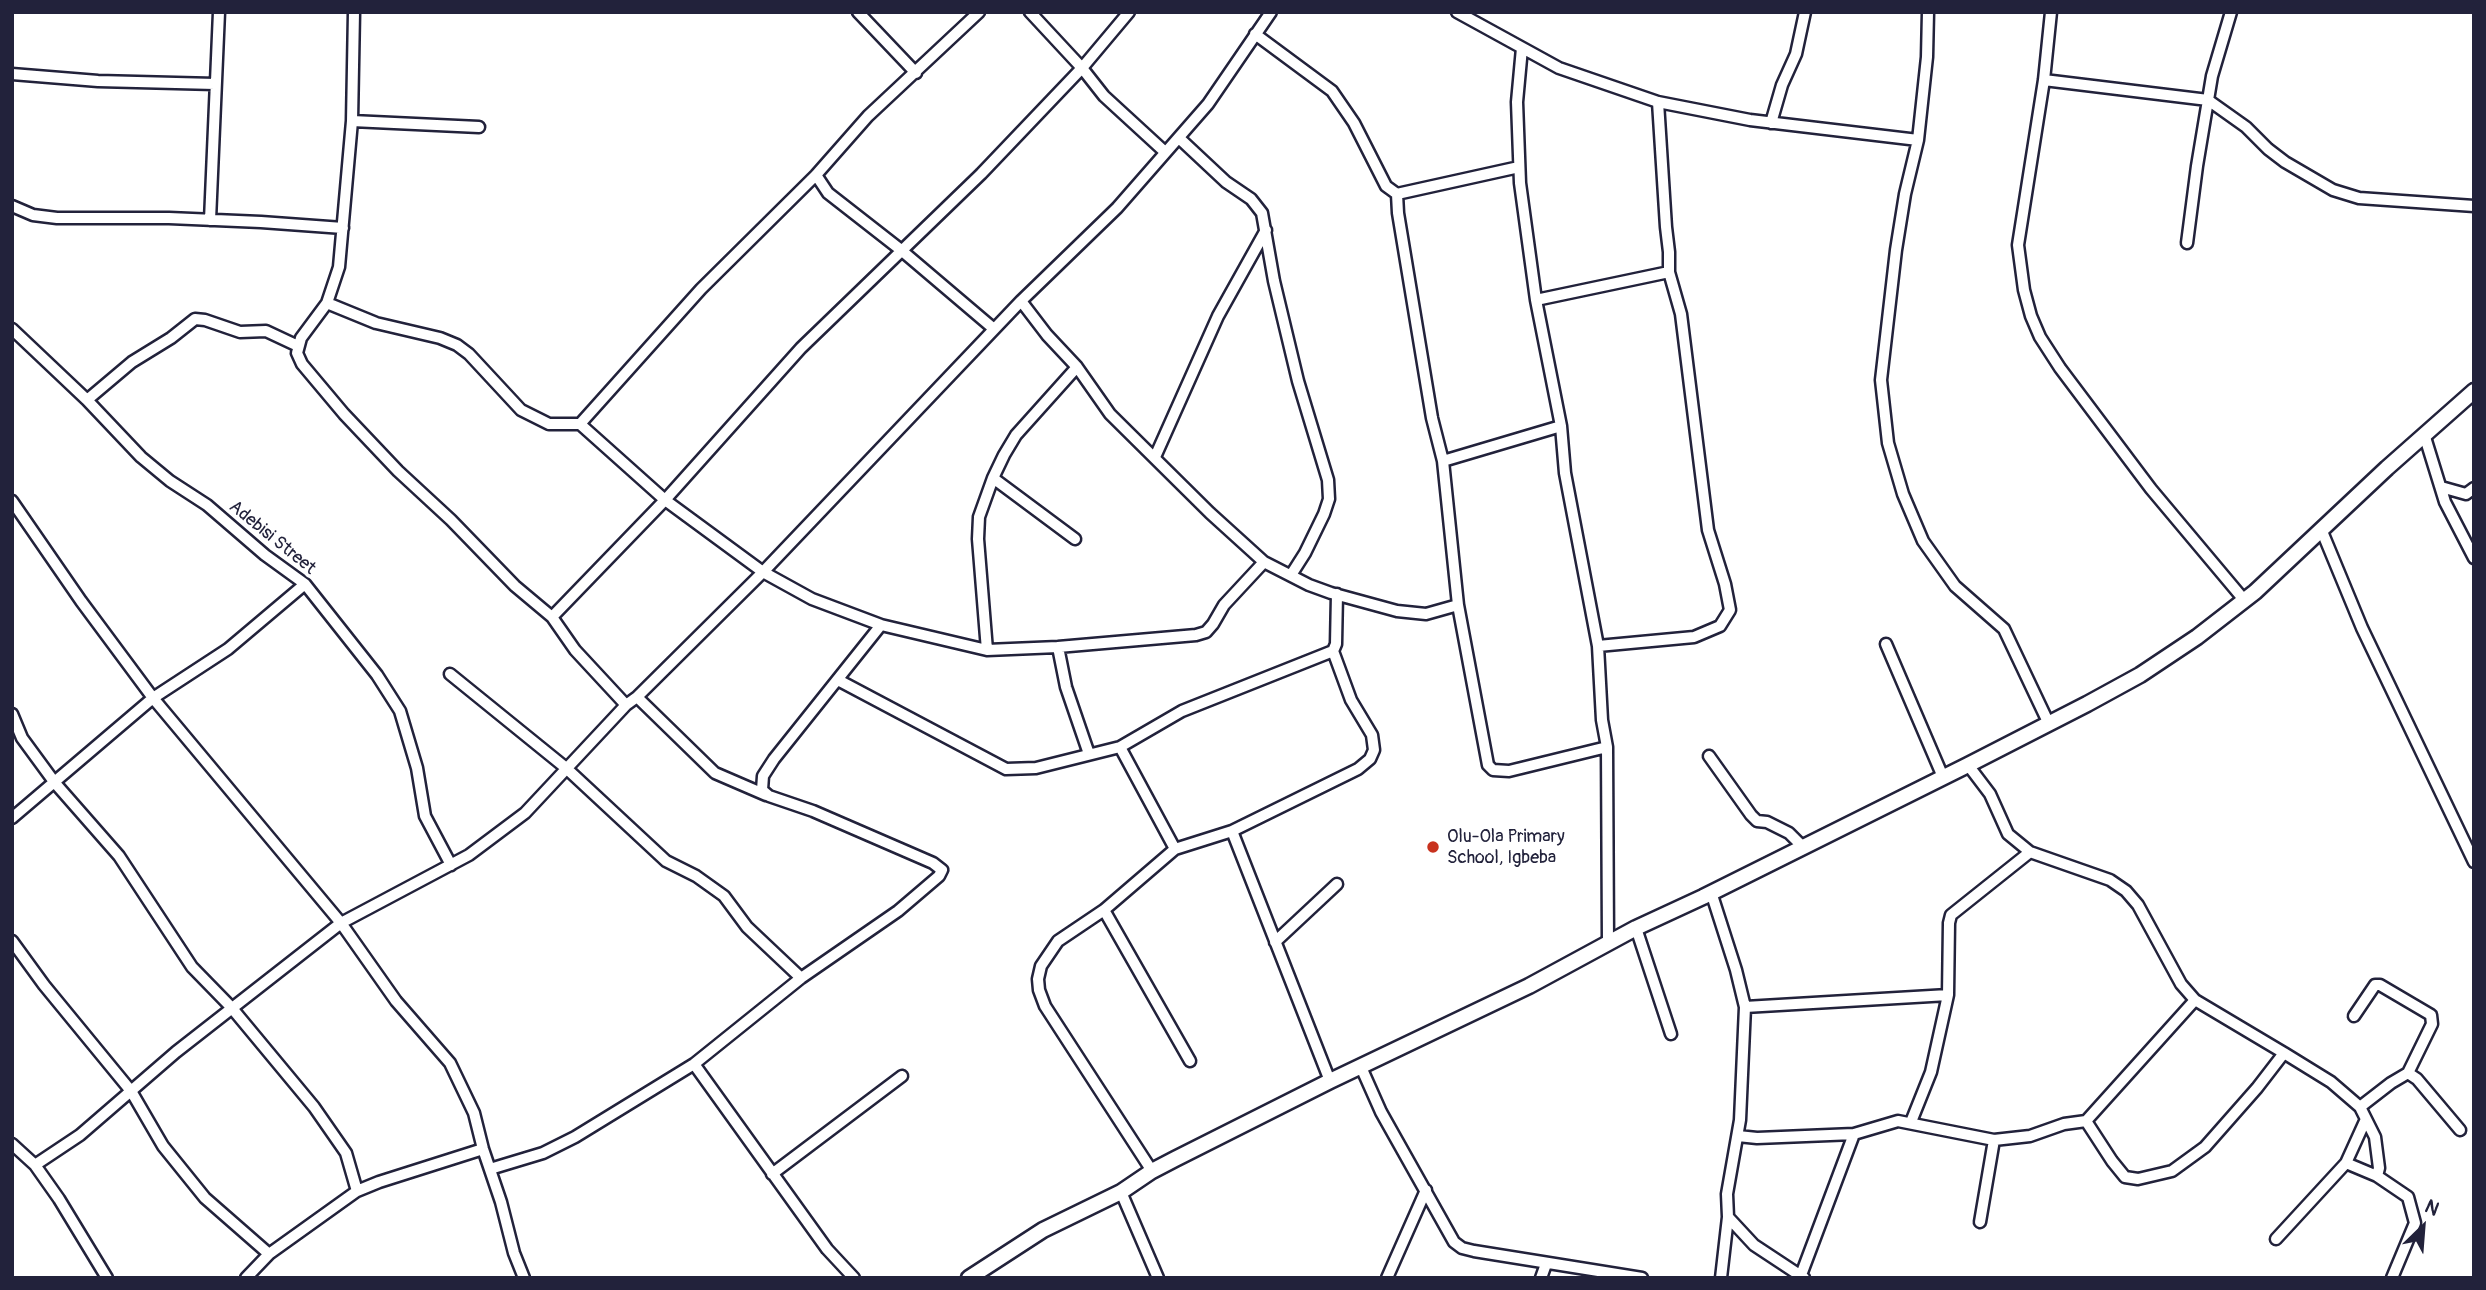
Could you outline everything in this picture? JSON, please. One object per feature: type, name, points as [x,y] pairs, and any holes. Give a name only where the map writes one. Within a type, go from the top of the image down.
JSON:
[{"type":"street","points":[[210,220],[219,12]]},
{"type":"street","points":[[354,12],[352,121],[339,267],[327,303],[298,346],[297,353],[302,364],[344,414],[515,586],[552,617],[575,650],[626,705]]},
{"type":"street","points":[[858,12],[916,73]]},
{"type":"street","points":[[580,424],[701,289],[816,175],[868,116],[979,12]]},
{"type":"street","points":[[1030,12],[1104,96],[1165,152]]},
{"type":"street","points":[[552,617],[665,500],[801,348],[981,174],[1082,68],[1129,12]]},
{"type":"street","points":[[35,1165],[80,1135],[231,1007],[341,923],[451,865],[525,813],[626,705],[763,572],[1021,301],[1117,208],[1208,104],[1271,12]]},
{"type":"street","points":[[1458,12],[1571,73],[1658,102],[1771,122],[1918,140]]},
{"type":"street","points":[[1771,122],[1782,85],[1796,54],[1805,12]]},
{"type":"street","points":[[1928,12],[1927,57],[1918,140],[1905,194],[1891,285],[1881,380],[1888,443],[1903,494],[1923,541],[1955,586],[2004,629],[2049,724]]},
{"type":"street","points":[[2051,12],[2044,80],[2018,245],[2024,290],[2031,316],[2040,337],[2091,410],[2151,489],[2245,601]]},
{"type":"street","points":[[2187,243],[2208,100],[2231,12]]},
{"type":"street","points":[[1255,33],[1332,91],[1354,123],[1386,186],[1397,194],[1519,167]]},
{"type":"street","points":[[1522,48],[1517,102],[1519,167],[1536,300],[1561,426],[1565,473],[1598,646],[1602,720],[1607,747],[1608,943]]},
{"type":"street","points":[[12,74],[98,81],[215,84]]},
{"type":"street","points":[[2044,80],[2208,100],[2246,127],[2277,156],[2333,190],[2359,198],[2474,206]]},
{"type":"street","points":[[1598,646],[1694,637],[1720,626],[1730,610],[1706,521],[1681,314],[1669,272],[1658,102]]},
{"type":"street","points":[[352,121],[479,127]]},
{"type":"street","points":[[1179,138],[1226,182],[1251,200],[1262,213],[1274,282],[1298,380],[1328,480],[1329,499],[1324,514],[1305,553],[1290,575]]},
{"type":"street","points":[[816,175],[828,193],[901,250],[994,329]]},
{"type":"street","points":[[1397,194],[1432,418],[1443,461],[1458,605],[1488,765],[1493,770],[1509,771],[1607,747]]},
{"type":"street","points":[[12,206],[33,215],[57,218],[210,220],[343,228]]},
{"type":"street","points":[[1155,457],[1218,316],[1266,230]]},
{"type":"street","points":[[1536,300],[1669,272]]},
{"type":"street","points":[[1021,301],[1047,335],[1077,367],[1110,414],[1264,562],[1309,585],[1397,611],[1426,614],[1458,605]]},
{"type":"street","points":[[327,303],[376,323],[452,342],[469,354],[522,410],[549,424],[580,424],[665,500],[763,572],[812,599],[881,625],[987,650],[1196,635],[1206,632],[1224,605],[1264,562]]},
{"type":"street","points":[[87,400],[132,362],[171,338],[195,319],[240,332],[266,331],[298,346]]},
{"type":"street","name":"Adebisi Street","points":[[12,329],[87,400],[141,457],[170,481],[207,505],[265,555],[305,584],[377,675],[400,712],[417,768],[425,816],[451,865]]},
{"type":"street","points":[[987,650],[978,539],[979,517],[1003,455],[1016,435],[1077,367]]},
{"type":"street","points":[[969,1278],[1043,1230],[1121,1192],[1152,1171],[1968,765],[2140,674],[2197,637],[2245,601],[2424,434],[2474,391]]},
{"type":"street","points":[[1443,461],[1561,426]]},
{"type":"street","points":[[2424,434],[2445,502],[2474,558]]},
{"type":"street","points":[[993,478],[1075,539]]},
{"type":"street","points":[[2441,487],[2466,494],[2474,488]]},
{"type":"street","points":[[12,501],[153,698],[341,923],[396,1001],[450,1063],[474,1113],[514,1253],[524,1278]]},
{"type":"street","points":[[2321,529],[2362,628],[2474,862]]},
{"type":"street","points":[[12,818],[153,698],[228,649],[305,584]]},
{"type":"street","points":[[1152,1171],[1060,1031],[1039,989],[1041,966],[1058,941],[1104,910],[1175,849],[1232,831],[1358,769],[1370,759],[1374,750],[1372,735],[1351,699],[1333,651],[1336,644],[1337,594]]},
{"type":"street","points":[[769,796],[762,790],[763,776],[774,758],[881,625]]},
{"type":"street","points":[[1886,644],[1943,777]]},
{"type":"street","points":[[1058,647],[1066,687],[1089,754]]},
{"type":"street","points":[[838,680],[1006,769],[1036,768],[1120,747],[1182,711],[1333,651]]},
{"type":"street","points":[[450,674],[566,768],[666,861],[696,876],[724,896],[747,927],[801,978]]},
{"type":"street","points":[[490,1169],[543,1153],[575,1137],[694,1064],[801,978],[898,911],[933,882],[942,870],[933,863],[867,834],[716,773],[637,697]]},
{"type":"street","points":[[12,714],[22,738],[55,783],[119,856],[192,967],[231,1007],[314,1107],[346,1153],[357,1191]]},
{"type":"street","points":[[1120,747],[1175,849]]},
{"type":"street","points":[[1709,756],[1757,821],[1767,822],[1789,833],[1802,846]]},
{"type":"street","points":[[1968,765],[1990,794],[2008,834],[2030,852],[2110,880],[2126,891],[2138,905],[2181,984],[2195,1000],[2331,1082],[2360,1107],[2375,1136],[2379,1168],[2377,1176]]},
{"type":"street","points":[[1232,831],[1330,1081]]},
{"type":"street","points":[[1911,1122],[1931,1072],[1948,995],[1951,915],[2030,852]]},
{"type":"street","points":[[1275,942],[1337,884]]},
{"type":"street","points":[[1711,892],[1745,1007],[1738,1136],[1727,1194],[1728,1217],[1721,1278]]},
{"type":"street","points":[[1104,910],[1190,1061]]},
{"type":"street","points":[[1636,928],[1671,1034]]},
{"type":"street","points":[[12,942],[131,1091],[163,1146],[205,1198],[269,1254]]},
{"type":"street","points":[[2354,1016],[2375,985],[2380,985],[2431,1015],[2432,1024],[2408,1073],[2360,1107]]},
{"type":"street","points":[[1745,1007],[1948,995]]},
{"type":"street","points":[[1738,1136],[1756,1138],[1854,1134],[1898,1121],[1994,1140],[2031,1136],[2064,1124],[2087,1121],[2195,1000]]},
{"type":"street","points":[[2087,1121],[2125,1177],[2138,1179],[2172,1171],[2205,1147],[2284,1053]]},
{"type":"street","points":[[694,1064],[827,1249],[855,1278]]},
{"type":"street","points":[[1361,1067],[1381,1112],[1454,1242],[1462,1248],[1642,1278]]},
{"type":"street","points":[[2408,1073],[2417,1079],[2460,1130]]},
{"type":"street","points":[[772,1174],[902,1076]]},
{"type":"street","points":[[2276,1239],[2346,1163],[2366,1119]]},
{"type":"street","points":[[1728,1217],[1755,1245],[1803,1276],[1854,1134]]},
{"type":"street","points":[[1980,1222],[1994,1140]]},
{"type":"street","points":[[12,1144],[35,1165],[60,1199],[107,1278]]},
{"type":"street","points":[[246,1278],[269,1254],[357,1191],[379,1181],[483,1149]]},
{"type":"street","points":[[2346,1163],[2377,1176],[2408,1197],[2415,1223],[2392,1278]]},
{"type":"street","points":[[1387,1278],[1426,1190]]},
{"type":"street","points":[[1121,1192],[1158,1278]]},
{"type":"street","points":[[1541,1278],[1546,1264]]},
{"type":"place","name":"Olu-Ola Primary School, Igbeba","points":[[1433,847]]}]
